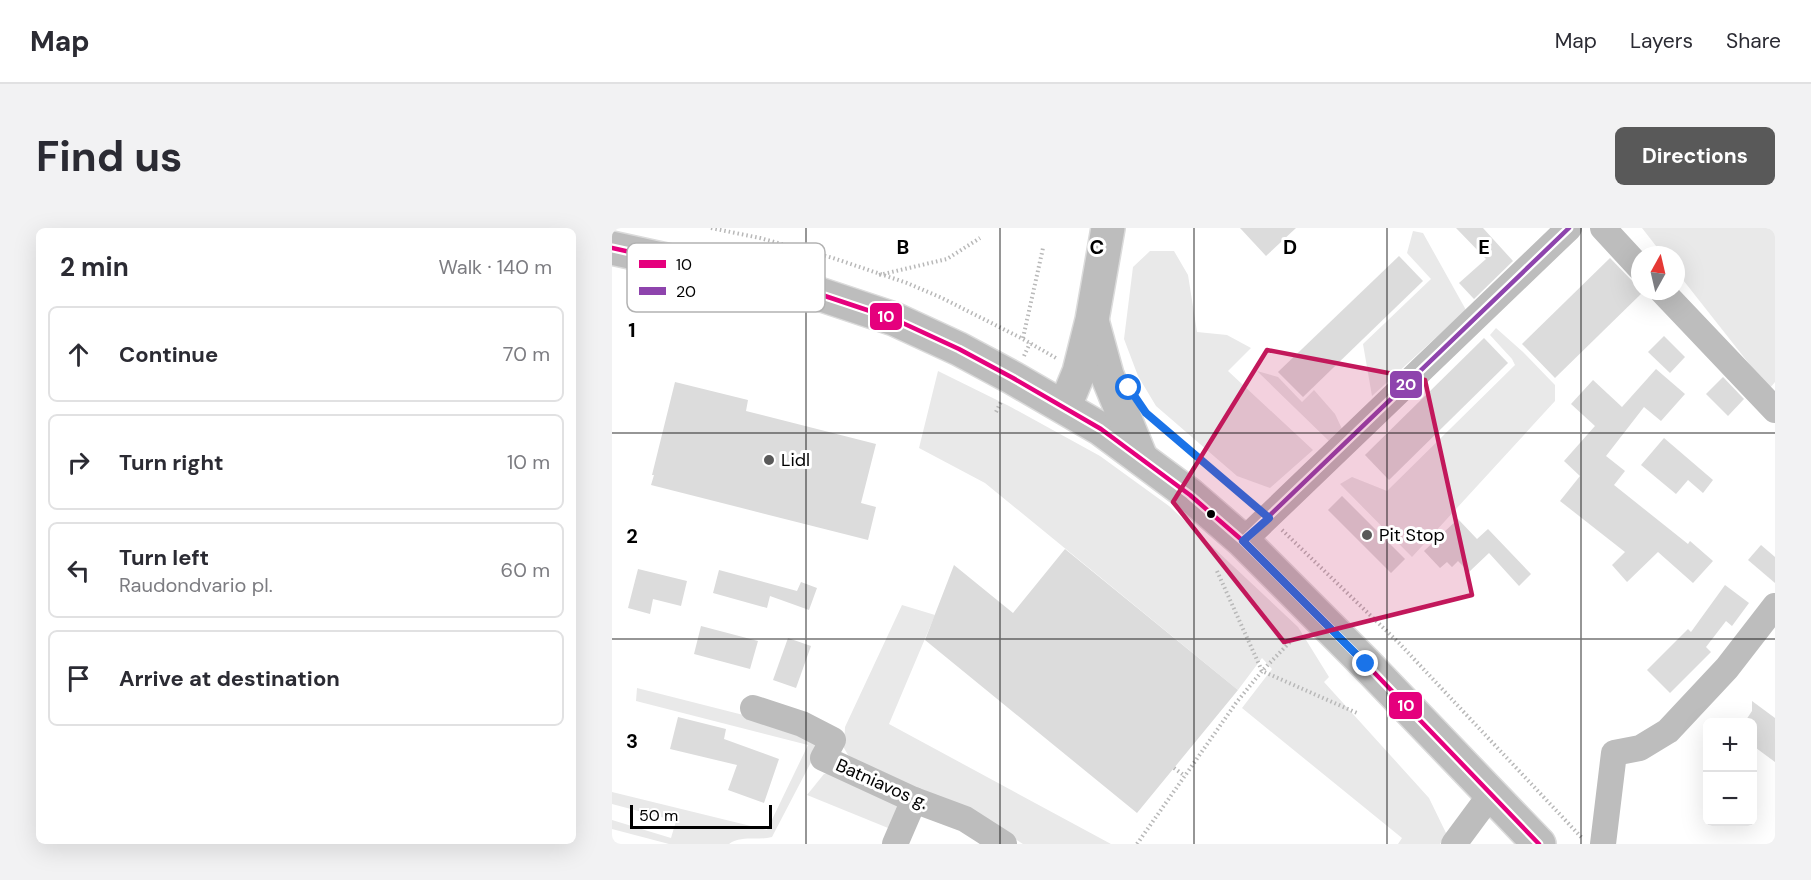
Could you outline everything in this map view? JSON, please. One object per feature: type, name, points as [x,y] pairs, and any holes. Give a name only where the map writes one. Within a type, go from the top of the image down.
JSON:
[{"type":"main road","points":[[1065,406],[1079,372],[1092,320],[1108,228]]},
{"type":"main road","points":[[825,297],[894,319],[940,340],[1065,406],[1190,495],[1243,541],[1366,664],[1539,844]]},
{"type":"main road","points":[[1092,320],[1112,390],[1141,458]]},
{"type":"street","points":[[1243,541],[1569,228]]},
{"type":"street","points":[[1603,228],[1631,258]]},
{"type":"street","points":[[1671,300],[1775,410]]},
{"type":"street","points":[[1603,844],[1614,753],[1640,748],[1668,731],[1727,668],[1775,606]]},
{"type":"street","name":"Batniavos g.","points":[[753,708],[802,724],[833,740],[823,758],[914,800],[965,819],[1004,844]]},
{"type":"street","points":[[1454,844],[1491,794]]},
{"type":"street","points":[[895,844],[914,800]]},
{"type":"path","points":[[711,228],[778,243]]},
{"type":"path","points":[[878,275],[947,259],[980,238]]},
{"type":"path","points":[[1023,339],[1043,248]]},
{"type":"path","points":[[825,256],[907,283],[942,298],[1030,343]]},
{"type":"path","points":[[1146,413],[1269,518],[1399,643],[1588,844]]},
{"type":"path","points":[[1217,571],[1262,671],[1357,713]]},
{"type":"path","points":[[1137,844],[1236,703],[1290,642]]},
{"type":"path","points":[[1174,768],[1185,776]]},
{"type":"highlighted area","points":[[1267,350],[1425,380],[1472,595],[1284,642],[1173,502]]},
{"type":"shaded area","points":[[1642,228],[1775,228],[1775,382],[1769,389],[1685,282],[1685,246],[1656,246]]},
{"type":"shaded area","points":[[1413,231],[1423,233],[1466,310],[1372,396],[1363,344],[1431,279],[1407,253]]},
{"type":"shaded area","points":[[1150,251],[1174,251],[1188,275],[1197,332],[1227,335],[1251,348],[1228,371],[1313,450],[1270,488],[1237,476],[1156,406],[1138,376],[1124,339],[1133,267]]},
{"type":"shaded area","points":[[1496,328],[1555,385],[1555,401],[1412,557],[1340,484],[1352,477],[1387,491],[1515,365],[1490,335]]},
{"type":"shaded area","points":[[938,371],[1009,406],[1100,456],[1169,506],[1298,627],[1329,677],[1324,682],[1429,798],[1447,835],[1440,844],[1398,844],[1402,838],[1242,708],[1272,669],[1262,658],[1238,690],[985,483],[919,448]]},
{"type":"shaded area","points":[[1257,371],[1278,377],[1302,402],[1314,390],[1335,414],[1343,431],[1329,441]]},
{"type":"shaded area","points":[[902,605],[935,615],[889,724],[1111,844],[1023,844],[974,813],[865,767],[848,755],[844,748],[845,727]]},
{"type":"shaded area","points":[[637,688],[799,729],[820,745],[772,837],[744,839],[729,844],[669,844],[612,829],[612,820],[671,838],[676,821],[612,804],[612,792],[767,830],[808,745],[636,701]]},
{"type":"shaded area","points":[[835,772],[899,807],[893,830],[807,795],[824,774]]},
{"type":"building","points":[[1240,228],[1296,228],[1266,256]]},
{"type":"building","points":[[1456,228],[1483,228],[1513,261],[1474,299],[1459,283],[1486,259]]},
{"type":"building","points":[[1399,256],[1423,281],[1303,397],[1278,372]]},
{"type":"building","points":[[1610,258],[1631,280],[1631,300],[1635,300],[1555,378],[1522,344]]},
{"type":"building","points":[[1664,336],[1685,357],[1670,373],[1648,352]]},
{"type":"building","points":[[1484,338],[1508,363],[1389,480],[1365,455]]},
{"type":"building","points":[[1656,369],[1685,394],[1661,421],[1644,407],[1606,456],[1625,471],[1614,485],[1688,544],[1690,541],[1713,561],[1693,583],[1658,552],[1627,582],[1612,565],[1625,552],[1560,501],[1580,476],[1564,461],[1595,426],[1571,404],[1593,380],[1622,407]]},
{"type":"building","points":[[1723,377],[1744,399],[1728,416],[1706,394]]},
{"type":"building","name":"Lidl","points":[[675,382],[748,400],[746,411],[876,444],[861,503],[876,507],[868,540],[651,485]]},
{"type":"building","points":[[1664,438],[1713,480],[1703,493],[1688,480],[1676,494],[1641,465]]},
{"type":"building","name":"Pit Stop","points":[[1342,496],[1405,559],[1391,573],[1328,510]]},
{"type":"building","points":[[1458,519],[1477,539],[1488,529],[1531,574],[1519,586],[1489,553],[1469,572],[1458,561],[1452,567],[1447,562],[1440,568],[1424,551]]},
{"type":"building","points":[[1761,545],[1775,557],[1775,583],[1748,560]]},
{"type":"building","points":[[1065,549],[1238,690],[1137,813],[925,640],[954,565],[1013,613]]},
{"type":"building","points":[[638,569],[687,581],[681,606],[653,599],[650,614],[628,608]]},
{"type":"building","points":[[719,570],[797,591],[801,582],[817,588],[809,610],[770,596],[767,608],[713,593]]},
{"type":"building","points":[[1725,585],[1749,603],[1732,626],[1726,621],[1706,647],[1711,652],[1670,693],[1647,670],[1688,629],[1691,632]]},
{"type":"building","points":[[701,626],[758,641],[750,669],[694,654]]},
{"type":"building","points":[[788,638],[811,646],[796,688],[773,680]]},
{"type":"building","points":[[1752,701],[1775,718],[1775,762],[1757,749],[1757,718],[1747,718],[1752,711]]},
{"type":"building","points":[[678,717],[726,729],[724,739],[779,759],[764,803],[728,790],[737,765],[670,749]]},
{"type":"transit line","name":"20","points":[[1243,541],[1569,228]]},
{"type":"transit line","name":"10","points":[[612,248],[627,251]]},
{"type":"transit line","name":"10","points":[[825,296],[894,319],[959,349],[1013,378],[1101,429],[1190,495],[1243,541],[1366,664],[1539,844]]},
{"type":"place","name":"Lidl","points":[[769,460]]},
{"type":"place","name":"Pit Stop","points":[[1367,535]]},
{"type":"route","points":[[1129,388],[1146,413],[1269,518],[1243,541],[1366,664]]}]
